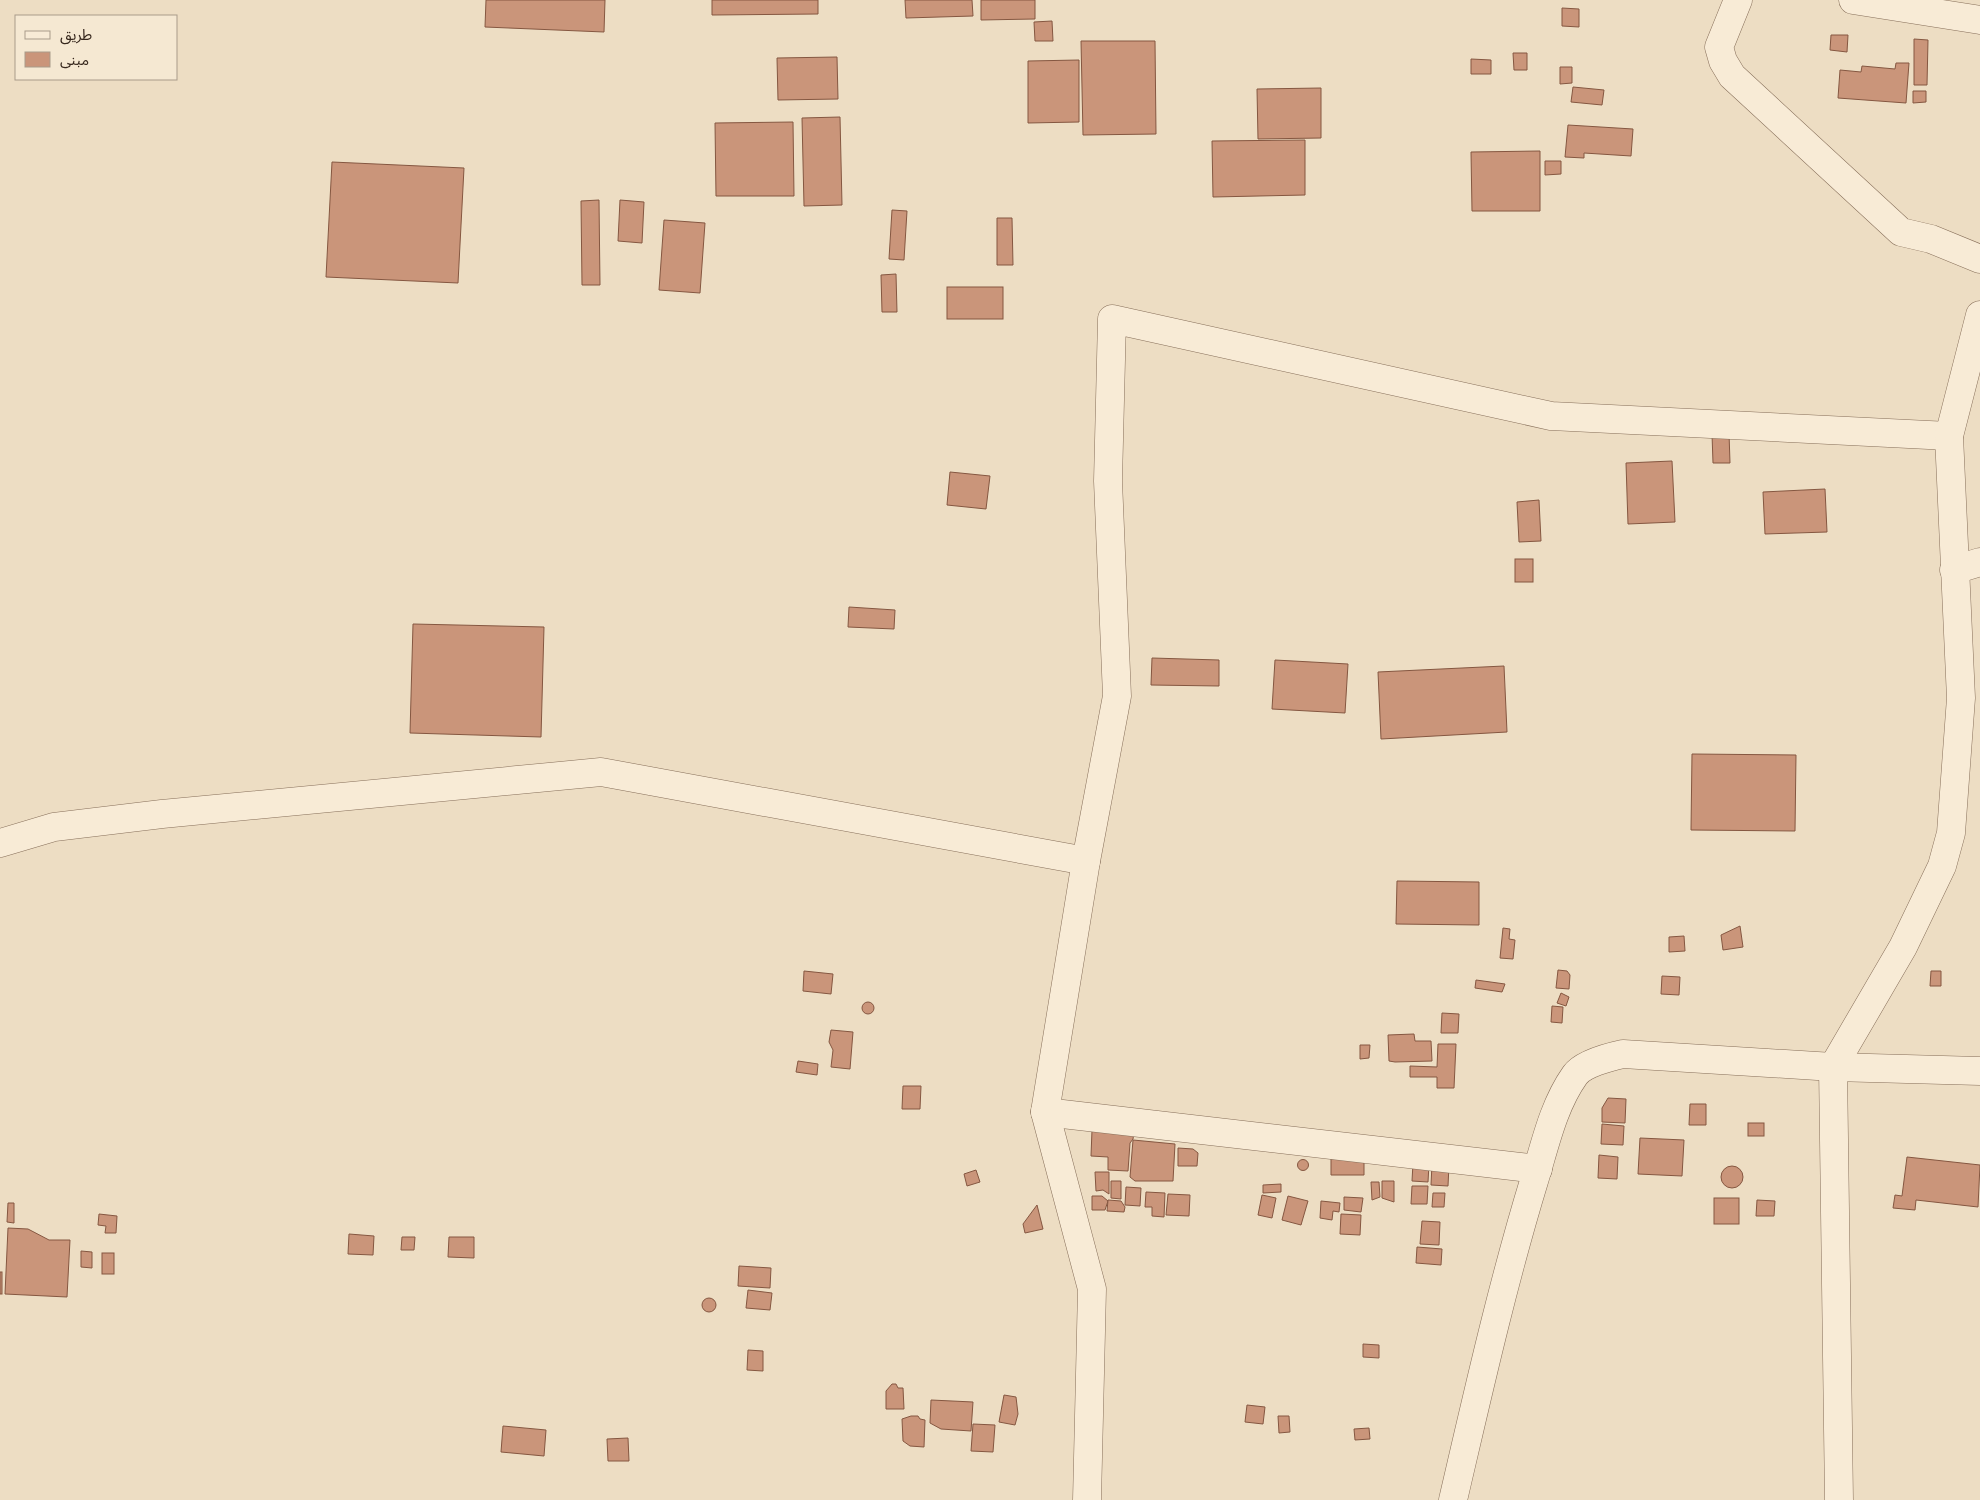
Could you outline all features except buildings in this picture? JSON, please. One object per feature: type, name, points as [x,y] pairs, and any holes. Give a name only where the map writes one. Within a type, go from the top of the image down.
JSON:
[{"type":"street","points":[[1738,0],[1719,47],[1723,61],[1732,76],[1902,232],[1931,239],[1980,259]]},
{"type":"street","points":[[1853,0],[1980,20]]},
{"type":"street","points":[[1839,1500],[1833,1067],[1903,947],[1942,866],[1952,833],[1971,699],[1954,570],[1949,436],[1980,315]]},
{"type":"street","points":[[1087,1500],[1092,1289],[1044,1112],[1086,862],[1117,696],[1108,481],[1112,319],[1551,416],[1949,436]]},
{"type":"street","points":[[1954,570],[1980,562]]},
{"type":"street","points":[[0,843],[54,827],[162,814],[601,772],[1086,862]]},
{"type":"street","points":[[1452,1500],[1496,1315],[1538,1169],[1555,1112],[1576,1073],[1601,1060],[1623,1054],[1833,1067],[1980,1071]]},
{"type":"street","points":[[1044,1112],[1538,1169]]}]
